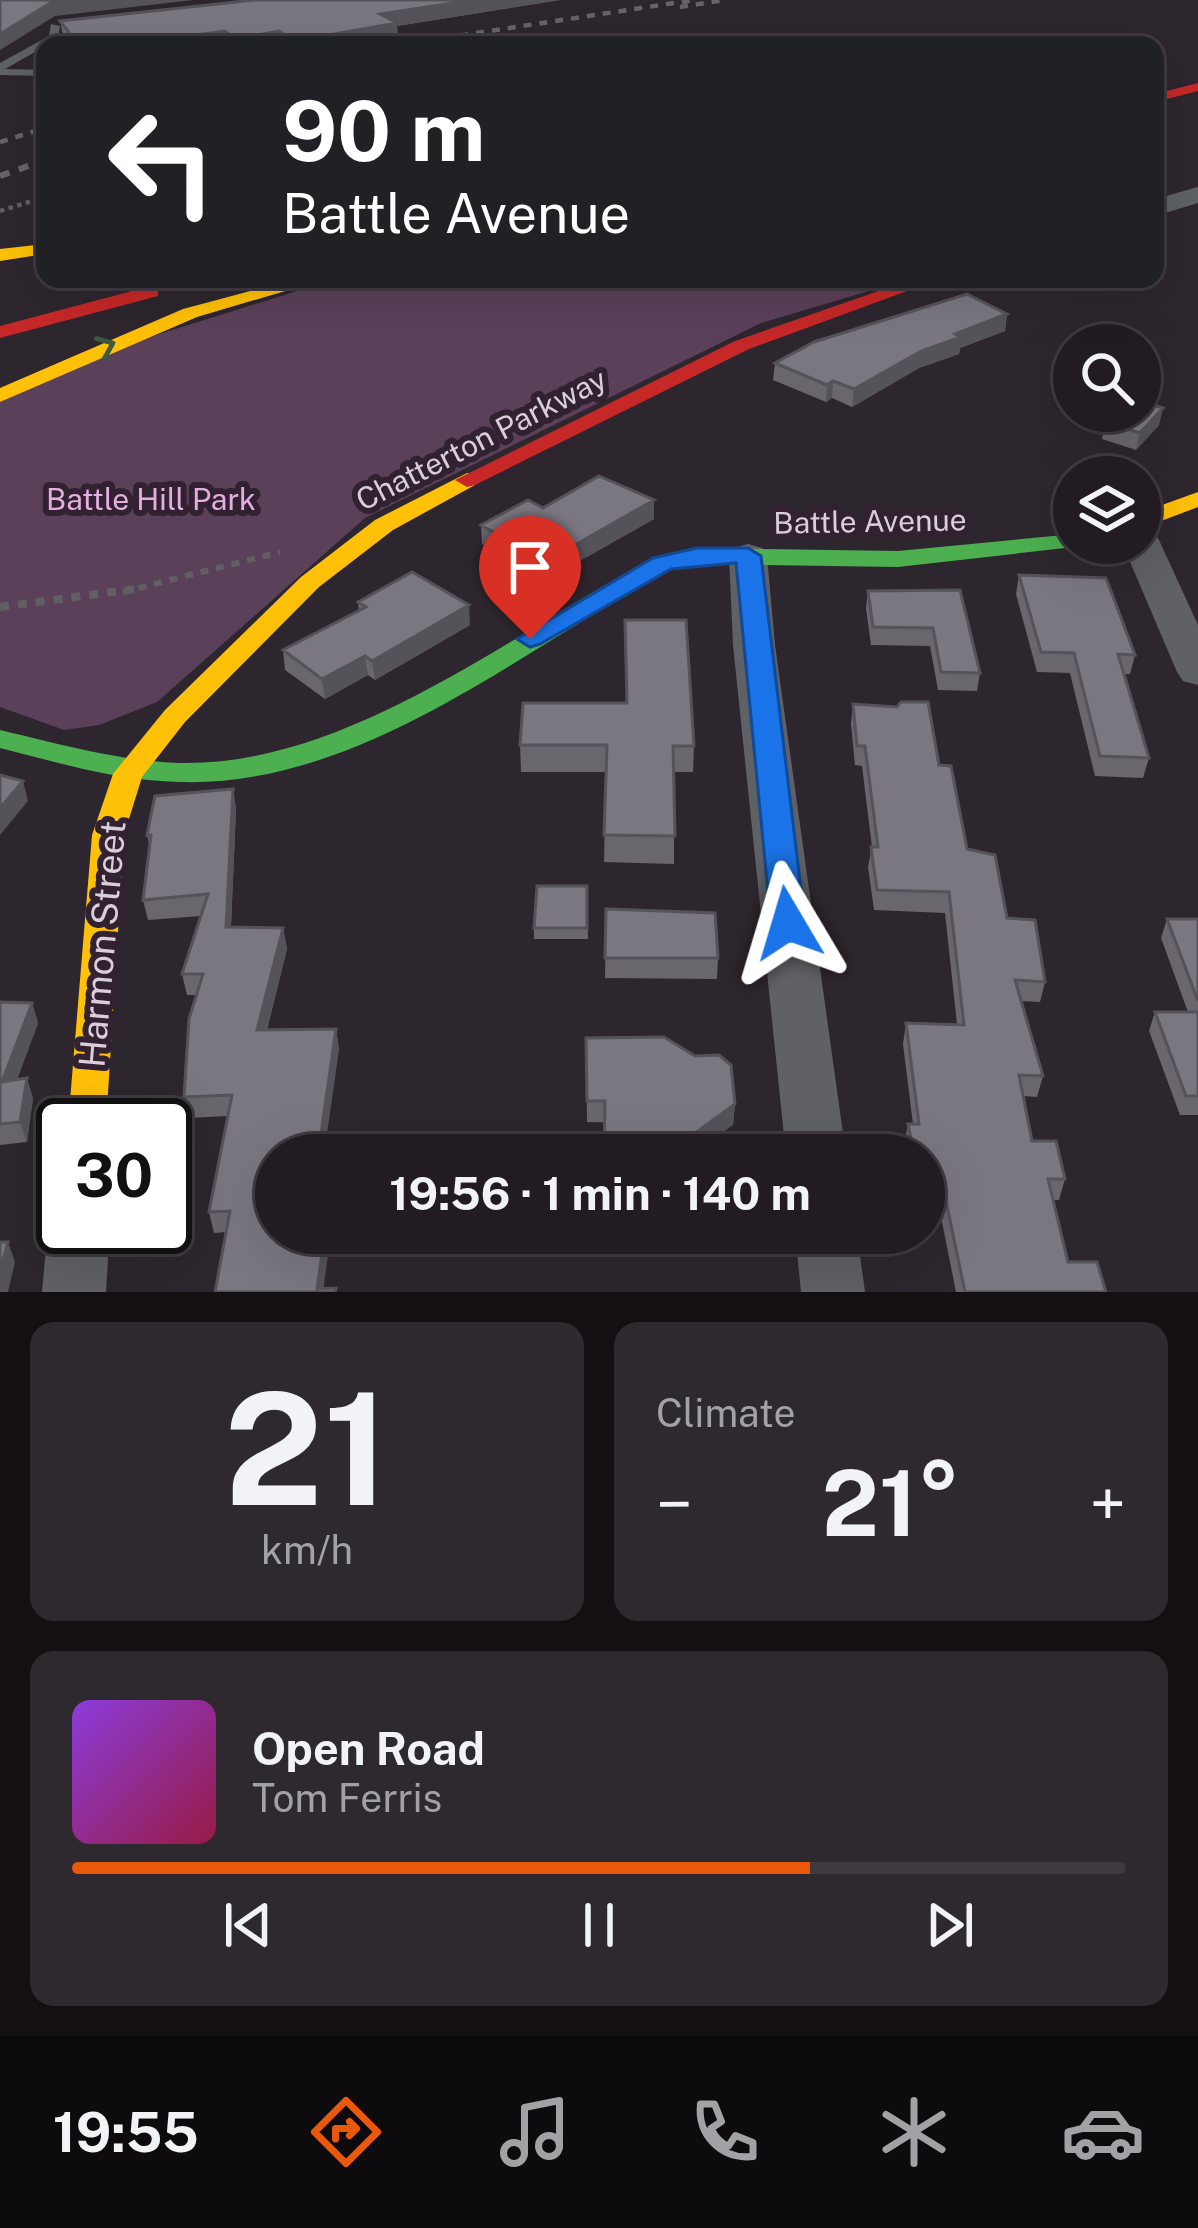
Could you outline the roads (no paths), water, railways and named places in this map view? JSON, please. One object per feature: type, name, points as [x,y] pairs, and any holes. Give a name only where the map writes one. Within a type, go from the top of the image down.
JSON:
[{"type":"main road","points":[[1164,84],[1198,75]]},
{"type":"main road","points":[[1164,96],[1198,87]]},
{"type":"main road","points":[[4,254],[36,250]]},
{"type":"main road","points":[[0,332],[174,288]]},
{"type":"main road","points":[[0,346],[118,312],[232,288]]},
{"type":"main road","points":[[0,395],[190,313],[283,288]]},
{"type":"main road","name":"Chatterton Parkway","points":[[132,767],[158,733],[310,579],[383,523],[742,345],[905,288]]},
{"type":"main road","points":[[1161,514],[1198,499]]},
{"type":"main road","name":"Battle Avenue","points":[[0,739],[132,767],[213,772],[305,752],[442,690],[662,563],[697,556],[898,559],[1053,543]]},
{"type":"main road","name":"Harmon Street","points":[[89,1098],[108,835],[116,801],[132,767]]},
{"type":"street","points":[[1164,205],[1198,195]]},
{"type":"street","points":[[748,556],[754,645],[813,1134]]},
{"type":"street","points":[[1151,564],[1198,672]]},
{"type":"street","points":[[74,1292],[77,1254]]},
{"type":"street","points":[[828,1254],[833,1292]]},
{"type":"lane","points":[[56,36],[66,26]]},
{"type":"lane","points":[[0,70],[36,50]]},
{"type":"lane","points":[[0,70],[36,72]]},
{"type":"railway","points":[[456,36],[694,0]]},
{"type":"railway","points":[[680,7],[725,0]]},
{"type":"railway","points":[[0,142],[36,131]]},
{"type":"railway","points":[[0,176],[36,163]]},
{"type":"park label","name":"Battle Hill Park","points":[[151,499]]}]
